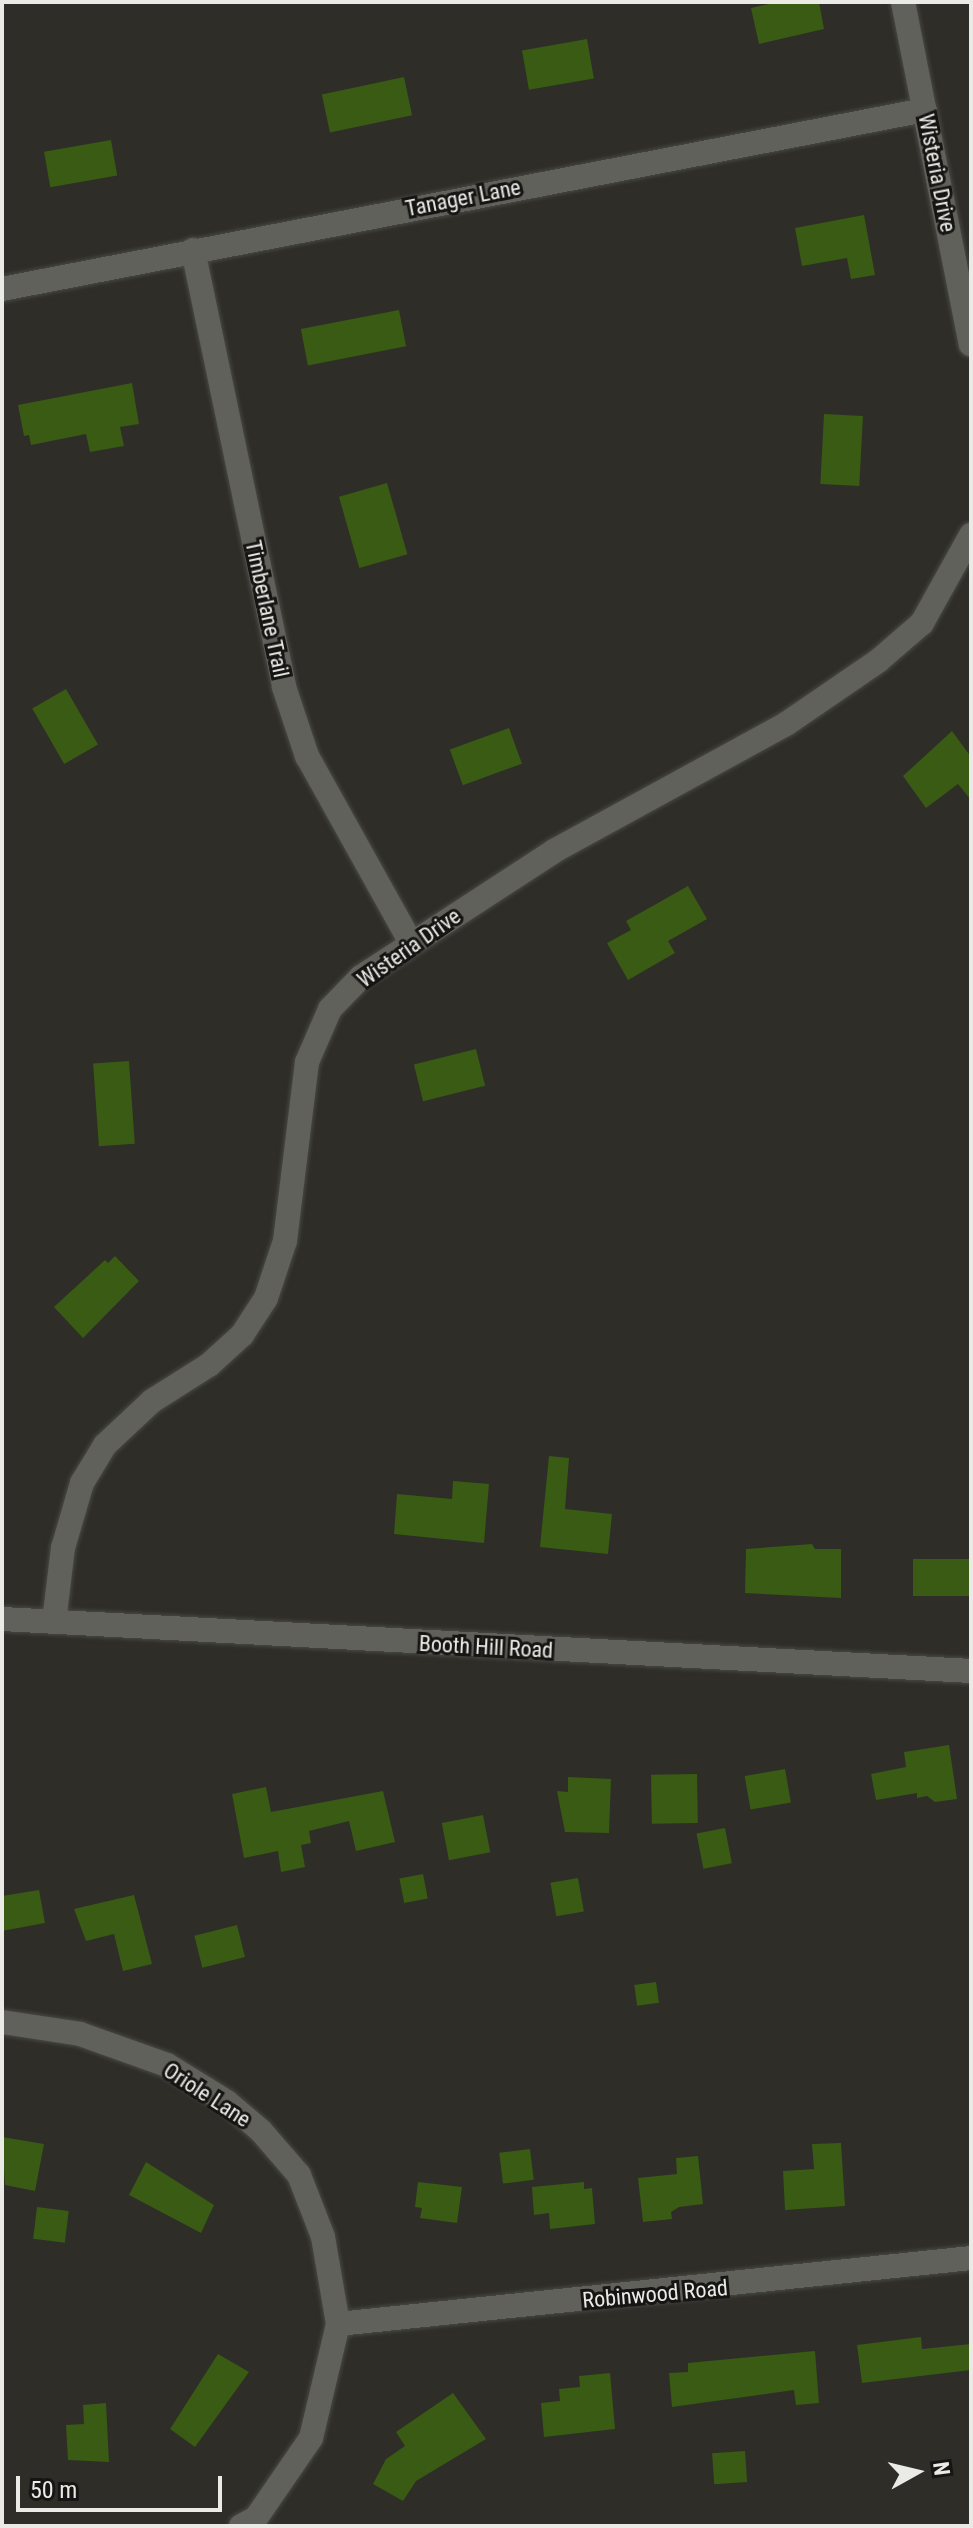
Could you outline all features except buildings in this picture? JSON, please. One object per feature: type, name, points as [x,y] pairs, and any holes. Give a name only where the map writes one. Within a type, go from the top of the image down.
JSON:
[{"type":"street","name":"Wisteria Drive","points":[[903,2],[971,344]]},
{"type":"street","name":"Tanager Lane","points":[[2,289],[925,110]]},
{"type":"street","name":"Timberlane Trail","points":[[193,250],[284,687],[307,756],[411,943]]},
{"type":"street","name":"Wisteria Drive","points":[[54,1622],[63,1548],[82,1483],[105,1445],[152,1401],[231,1345],[266,1298],[285,1241],[307,1062],[330,1009],[361,977],[554,851],[786,724],[878,661],[922,623],[971,535]]},
{"type":"street","name":"Booth Hill Road","points":[[2,1619],[971,1671]]},
{"type":"street","name":"Oriole Lane","points":[[2,2022],[80,2034],[167,2065],[227,2102],[261,2131],[299,2175],[323,2237],[338,2324],[311,2438],[256,2518],[241,2526]]},
{"type":"street","name":"Robinwood Road","points":[[338,2324],[971,2258]]}]
